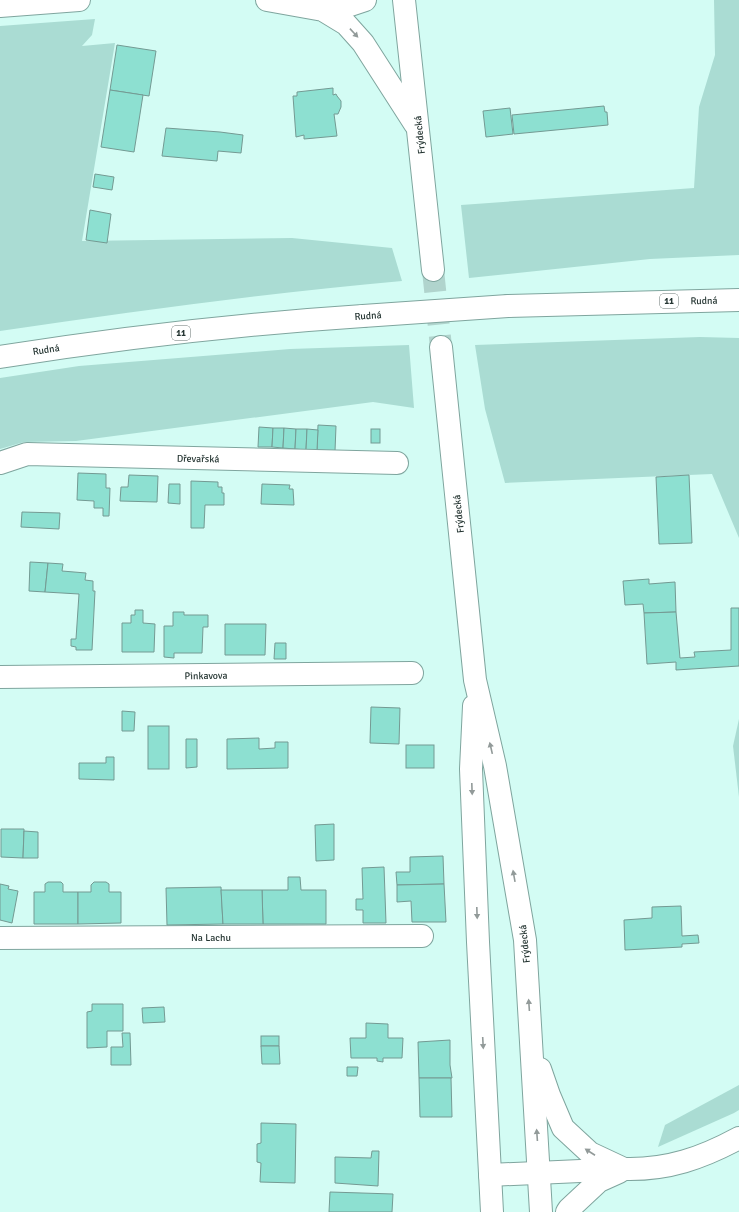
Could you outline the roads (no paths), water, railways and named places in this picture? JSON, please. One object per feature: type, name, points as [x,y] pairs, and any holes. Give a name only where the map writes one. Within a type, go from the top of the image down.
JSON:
[{"type":"main road","points":[[1,5],[79,0]]},
{"type":"main road","points":[[266,0],[323,10],[344,7],[365,0]]},
{"type":"main road","name":"Frýdecká","points":[[404,0],[433,270]]},
{"type":"main road","points":[[323,10],[346,24],[363,43],[418,128]]},
{"type":"main road","name":"Rudná","points":[[0,357],[98,342],[282,322],[508,306],[739,300]]},
{"type":"main road","name":"Frýdecká","points":[[441,347],[475,680],[495,766],[525,940],[541,1212]]},
{"type":"main road","name":"Dřevařská","points":[[0,464],[27,454],[397,463]]},
{"type":"main road","name":"Pinkavova","points":[[0,677],[412,673]]},
{"type":"main road","name":"Frýdecká","points":[[475,680],[471,769],[492,1212]]},
{"type":"main road","name":"Na Lachu","points":[[0,938],[422,936]]},
{"type":"main road","points":[[531,1040],[549,1095],[563,1128],[590,1153],[625,1169]]},
{"type":"main road","points":[[490,1175],[646,1169],[682,1163],[713,1151],[739,1138]]},
{"type":"main road","points":[[567,1212],[568,1209],[599,1181],[625,1169]]},
{"type":"tunnel","points":[[433,270],[441,347]]}]
